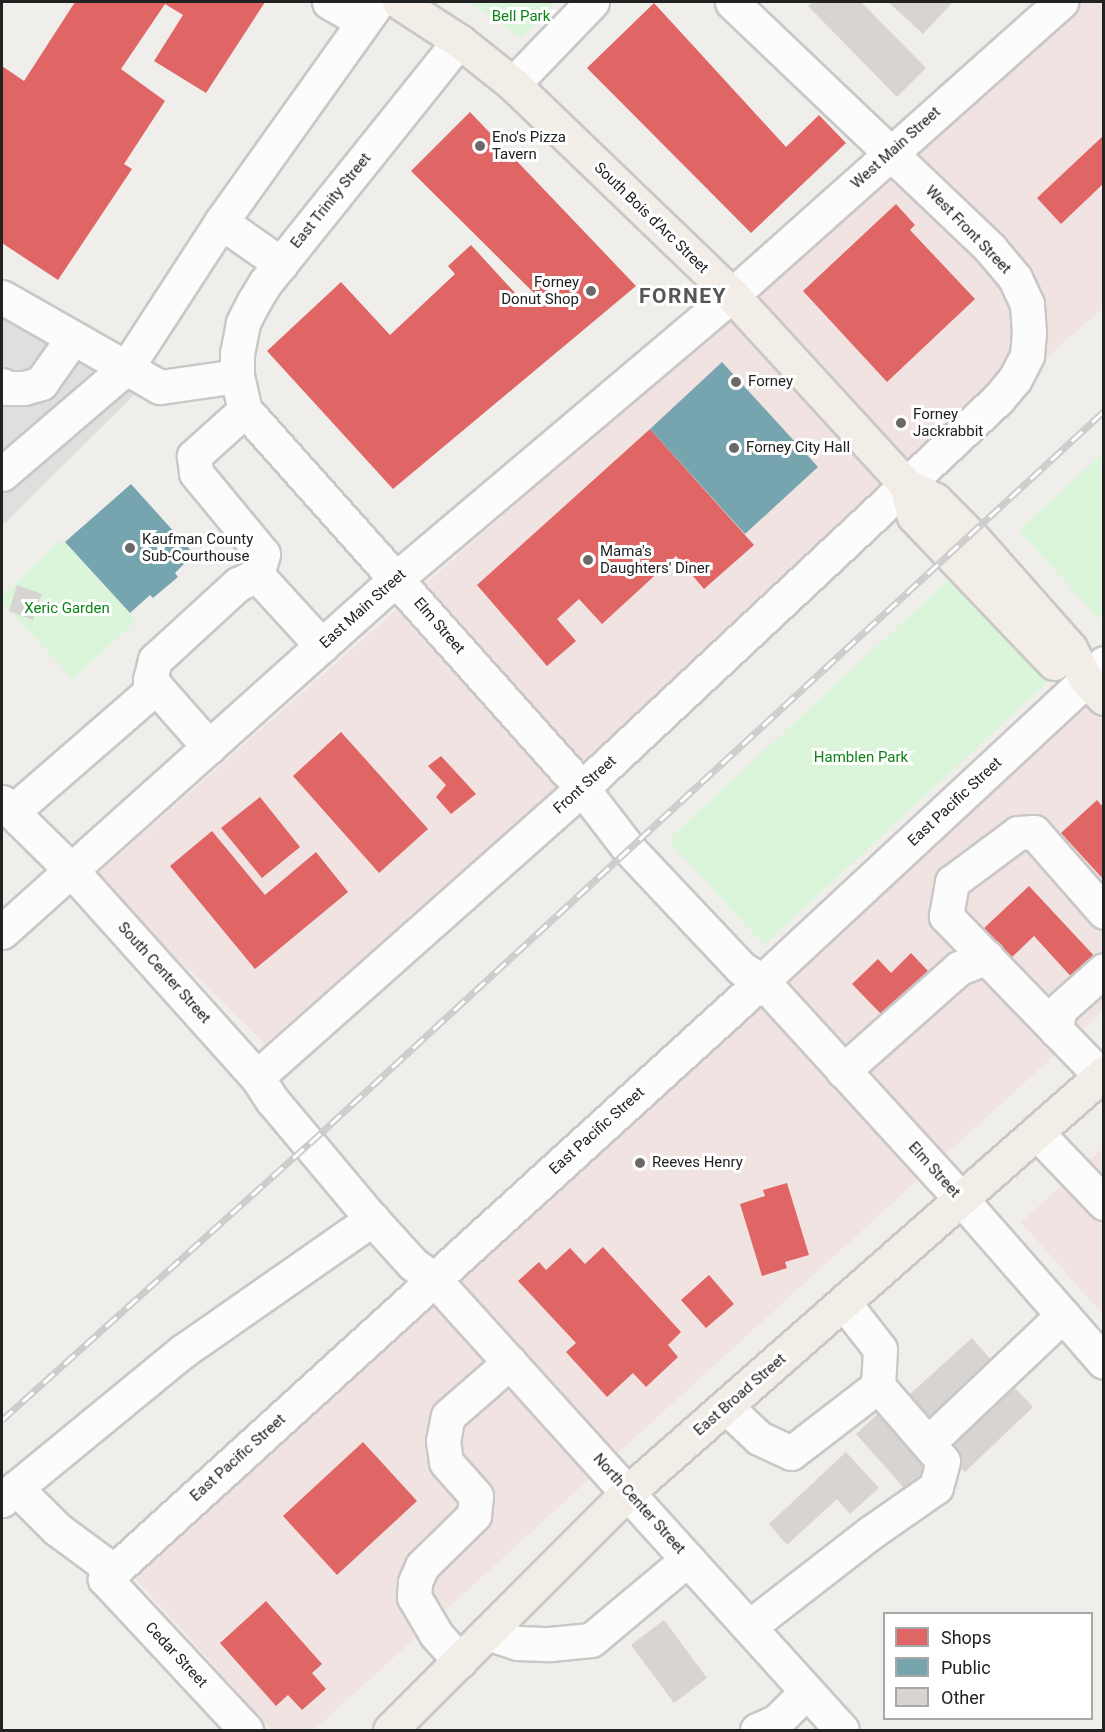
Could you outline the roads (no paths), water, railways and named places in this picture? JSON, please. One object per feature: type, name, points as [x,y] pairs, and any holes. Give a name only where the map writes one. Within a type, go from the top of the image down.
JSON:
[{"type":"main road","name":"South Bois d'Arc Street","points":[[399,2],[459,41],[513,84],[732,295],[906,485],[914,516],[960,543],[1058,667],[1098,680]]},
{"type":"main road","name":"East Broad Street","points":[[390,1731],[628,1492],[962,1200],[1102,1074]]},
{"type":"street","points":[[9,456],[127,367],[221,222],[370,12],[329,2]]},
{"type":"street","points":[[513,84],[592,2]]},
{"type":"street","name":"West Front Street","points":[[732,2],[990,248],[1015,278],[1027,304],[1029,333],[1027,355],[1015,379],[998,399],[906,485]]},
{"type":"street","name":"West Main Street","points":[[732,295],[1061,2]]},
{"type":"street","name":"East Trinity Street","points":[[237,376],[237,352],[243,323],[254,301],[459,41]]},
{"type":"street","points":[[221,222],[281,264]]},
{"type":"street","name":"East Main Street","points":[[2,932],[397,578],[732,295]]},
{"type":"street","points":[[2,297],[72,339],[160,387],[237,376]]},
{"type":"street","points":[[2,385],[7,388],[24,388],[41,383],[72,339]]},
{"type":"street","name":"Elm Street","points":[[237,376],[245,410],[582,788],[629,849],[741,968],[762,981],[962,1200],[1104,1362]]},
{"type":"street","points":[[245,410],[194,456],[196,473],[262,554],[257,575]]},
{"type":"street","name":"Front Street","points":[[257,1077],[582,788],[906,485]]},
{"type":"street","points":[[257,575],[322,646]]},
{"type":"street","points":[[209,747],[150,680],[155,660],[238,584],[257,575]]},
{"type":"street","name":"East Pacific Street","points":[[110,1575],[762,981],[1098,680]]},
{"type":"street","points":[[7,807],[156,687]]},
{"type":"street","name":"South Center Street","points":[[7,807],[71,870],[257,1077],[272,1100],[315,1136]]},
{"type":"street","points":[[1102,1074],[1056,1030],[946,916],[952,882],[1018,832],[1034,832],[1104,912]]},
{"type":"street","points":[[843,1071],[959,968],[987,957]]},
{"type":"street","points":[[1056,1030],[1059,1010],[1104,970]]},
{"type":"street","points":[[1037,1133],[1104,1203]]},
{"type":"street","name":"North Center Street","points":[[315,1136],[425,1247],[434,1279]]},
{"type":"street","name":"North Center Street","points":[[315,1136],[372,1219],[413,1264],[434,1279],[842,1731]]},
{"type":"street","points":[[9,1494],[183,1351],[372,1219]]},
{"type":"street","points":[[749,1627],[870,1533],[936,1487],[943,1461],[878,1386],[880,1350],[844,1304]]},
{"type":"street","points":[[928,1443],[1063,1315]]},
{"type":"street","points":[[460,1661],[436,1634],[414,1597],[415,1582],[422,1566],[474,1515],[476,1496],[447,1462],[443,1441],[448,1416],[510,1362]]},
{"type":"street","points":[[726,1407],[759,1438],[791,1453],[878,1386]]},
{"type":"street","name":"Cedar Street","points":[[9,1494],[57,1528],[110,1575],[246,1731]]},
{"type":"street","points":[[487,1633],[517,1643],[550,1644],[591,1640],[688,1559]]},
{"type":"street","points":[[757,1731],[777,1721],[807,1691]]},
{"type":"railway","points":[[2,1420],[310,1143],[1104,411]]},
{"type":"place","name":"Eno's Pizza Tavern","points":[[480,146]]},
{"type":"place","name":"Forney Donut Shop","points":[[591,291]]},
{"type":"place","name":"Forney","points":[[736,382]]},
{"type":"place","name":"Forney Jackrabbit","points":[[901,423]]},
{"type":"place","name":"Forney City Hall","points":[[734,448]]},
{"type":"place","name":"Kaufman County Sub-Courthouse","points":[[130,548]]},
{"type":"place","name":"Mama's Daughters' Diner","points":[[588,560]]},
{"type":"place","name":"Reeves Henry","points":[[640,1163]]},
{"type":"district","name":"FORNEY","points":[[683,296]]},
{"type":"park label","name":"Bell Park","points":[[521,17]]},
{"type":"park label","name":"Xeric Garden","points":[[67,609]]},
{"type":"park label","name":"Hamblen Park","points":[[861,758]]}]
